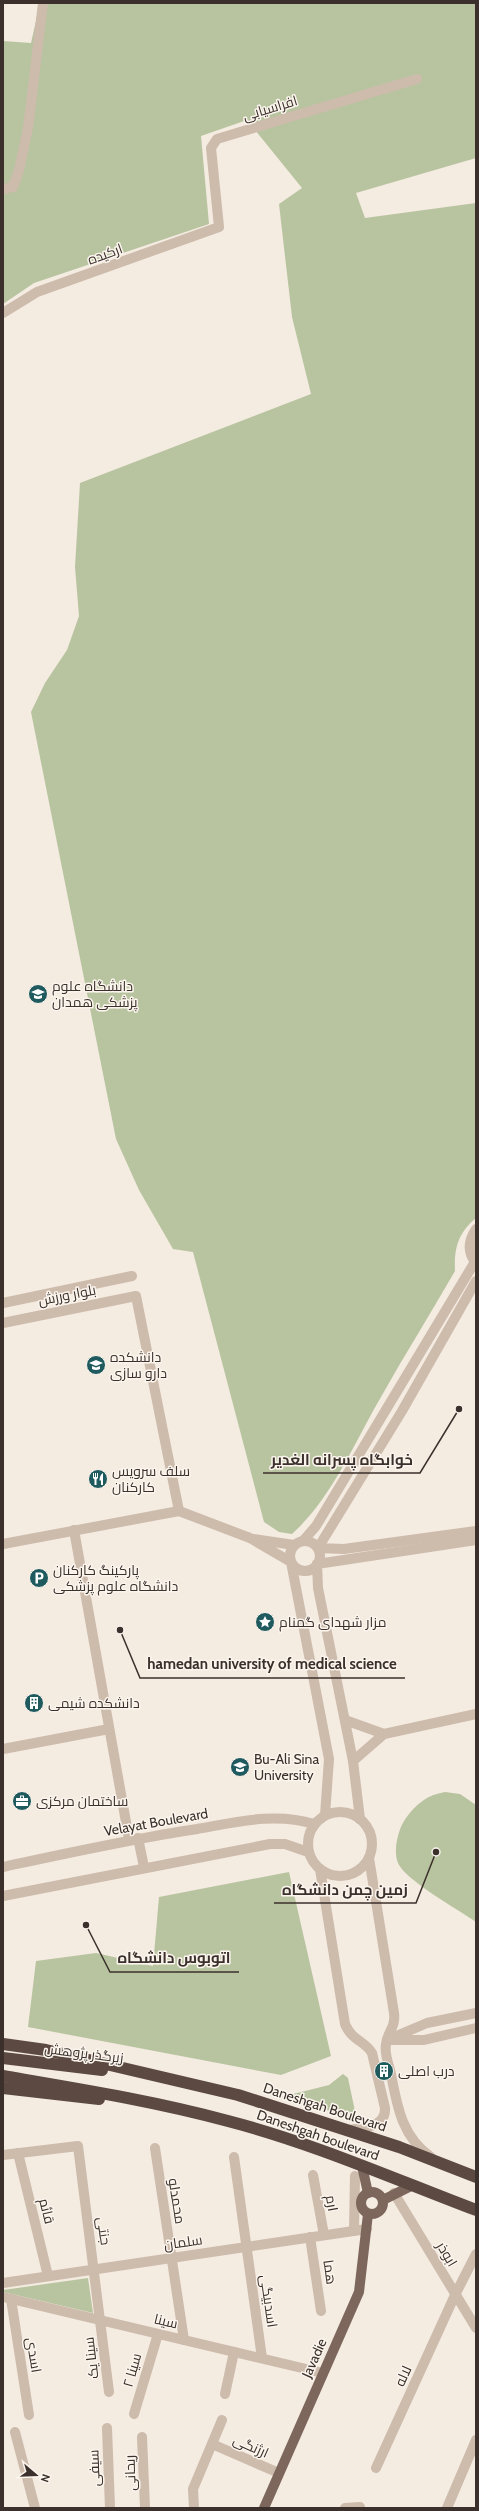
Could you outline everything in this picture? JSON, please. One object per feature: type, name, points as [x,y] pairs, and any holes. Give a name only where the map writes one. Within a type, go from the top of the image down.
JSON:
[{"type":"highway","points":[[3,2044],[46,2050],[161,2077]]},
{"type":"highway","name":"زیرگذر پژوهش","points":[[3,2058],[161,2077]]},
{"type":"highway","points":[[3,2076],[146,2101]]},
{"type":"highway","name":"Daneshgah Boulevard","points":[[161,2077],[238,2095],[348,2130],[476,2177]]},
{"type":"highway","points":[[3,2088],[82,2098],[146,2101]]},
{"type":"highway","name":"Daneshgah boulevard","points":[[146,2101],[230,2121],[308,2146],[359,2171],[411,2186],[476,2210]]},
{"type":"main road","points":[[359,2171],[368,2193]]},
{"type":"main road","points":[[383,2200],[411,2186]]},
{"type":"main road","points":[[368,2193],[377,2193],[383,2200],[382,2210],[378,2213],[368,2214],[361,2206],[364,2196],[368,2193]]},
{"type":"main road","name":"Javadie","points":[[264,2508],[359,2292],[368,2214]]},
{"type":"street","points":[[3,189],[13,187],[20,170],[28,128],[43,3]]},
{"type":"street","name":"افراسیابی","points":[[219,227],[211,148],[217,139],[417,79]]},
{"type":"street","name":"ارکیده","points":[[3,313],[37,292],[219,227]]},
{"type":"street","points":[[325,1815],[329,1759],[290,1553],[316,1526],[476,1262],[469,1252],[470,1237],[476,1229]]},
{"type":"street","name":"بلوار ورزش","points":[[3,1303],[132,1276]]},
{"type":"street","points":[[318,1548],[398,1417],[476,1281]]},
{"type":"street","name":"بلوار ورزش","points":[[3,1323],[136,1296],[179,1511]]},
{"type":"street","points":[[3,1544],[179,1511],[250,1538],[291,1562],[301,1571],[310,1570],[317,1564],[476,1540]]},
{"type":"street","points":[[74,1530],[109,1729],[134,1838],[144,1867]]},
{"type":"street","points":[[318,1548],[344,1549],[476,1531]]},
{"type":"street","points":[[250,1538],[312,1543],[318,1548],[320,1556],[317,1564],[318,1588],[353,1761],[360,1819]]},
{"type":"street","points":[[353,1761],[384,1734],[476,1714]]},
{"type":"street","points":[[345,1720],[384,1734]]},
{"type":"street","points":[[3,1749],[109,1729]]},
{"type":"street","points":[[369,1858],[362,1867],[353,1873],[343,1876],[332,1875],[320,1869],[312,1861],[308,1852],[308,1837],[314,1824],[325,1815],[339,1811],[348,1812],[360,1819],[369,1830],[372,1839],[369,1858],[395,2017],[394,2027],[387,2040],[386,2050],[394,2094],[405,2128],[421,2149],[445,2165]]},
{"type":"street","name":"Velayat Boulevard","points":[[3,1867],[134,1838],[267,1818],[291,1818],[314,1824]]},
{"type":"street","points":[[3,1896],[144,1867],[270,1844],[285,1844],[308,1852]]},
{"type":"street","points":[[320,1869],[345,2024],[350,2036],[368,2047],[372,2053],[385,2108],[384,2115],[378,2123],[367,2127],[348,2130]]},
{"type":"street","points":[[387,2040],[427,2023],[476,2013]]},
{"type":"street","points":[[387,2040],[424,2040],[476,2028]]},
{"type":"street","name":"جنتی","points":[[18,2153],[78,2146],[101,2320]]},
{"type":"street","name":"محمدلو","points":[[155,2148],[184,2340]]},
{"type":"street","points":[[3,2155],[18,2153]]},
{"type":"street","name":"قائم","points":[[18,2153],[48,2276]]},
{"type":"street","points":[[234,2157],[247,2247]]},
{"type":"street","points":[[354,2231],[359,2171]]},
{"type":"street","name":"ارم","points":[[313,2176],[324,2235]]},
{"type":"street","name":"ابوذر","points":[[394,2194],[476,2328]]},
{"type":"street","name":"سلمان","points":[[3,2283],[366,2229]]},
{"type":"street","name":"هما","points":[[310,2237],[321,2311]]},
{"type":"street","name":"اسدبیگی","points":[[247,2247],[262,2358]]},
{"type":"street","name":"لاله","points":[[376,2468],[455,2294],[476,2254]]},
{"type":"street","name":"سینا","points":[[7,2298],[323,2373]]},
{"type":"street","name":"اسدی","points":[[7,2298],[29,2415]]},
{"type":"street","name":"سینا یک","points":[[101,2320],[109,2392]]},
{"type":"street","name":"سینا ۲","points":[[134,2414],[158,2334]]},
{"type":"street","points":[[225,2394],[234,2352]]},
{"type":"street","name":"ارژنگی","points":[[194,2508],[193,2489],[222,2420]]},
{"type":"street","name":"سیفی","points":[[107,2428],[110,2508]]},
{"type":"street","points":[[15,2432],[35,2508]]},
{"type":"street","name":"ریحانی","points":[[142,2437],[145,2508]]},
{"type":"street","points":[[447,2508],[476,2440]]},
{"type":"street","name":"ارژنگی","points":[[212,2444],[279,2473]]},
{"type":"street","points":[[345,2508],[360,2507]]},
{"type":"green space","points":[[40,3],[476,3],[476,158],[356,193],[365,218],[476,203],[476,1218],[465,1229],[458,1242],[455,1255],[455,1271],[390,1381],[331,1487],[306,1520],[292,1534],[279,1532],[264,1522],[193,1252],[173,1249],[139,1190],[116,1139],[31,712],[45,683],[67,650],[79,616],[75,567],[80,483],[311,394],[292,317],[279,204],[302,188],[247,120],[201,136],[209,224],[34,283],[3,304],[3,41],[31,43]]},
{"type":"green space","points":[[445,1792],[460,1794],[476,1805],[476,1922],[421,1886],[403,1870],[398,1863],[396,1852],[397,1840],[406,1818],[422,1801],[433,1795]]},
{"type":"green space","points":[[289,1872],[331,2056],[281,2075],[28,2027],[36,1961],[96,1953],[153,1966],[159,1897]]},
{"type":"green space","points":[[343,2074],[348,2078],[356,2116],[352,2120],[337,2113],[281,2097],[329,2085]]},
{"type":"green space","points":[[88,2278],[93,2313],[3,2292],[3,2290]]},
{"type":"place","name":"دانشگاه علوم پزشکی همدان","points":[[38,994]]},
{"type":"place","name":"دانشکده دارو سازی","points":[[96,1365]]},
{"type":"place","name":"خوابگاه پسرانه الغدیر","points":[[459,1409]]},
{"type":"place","name":"سلف سرویس کارکنان","points":[[98,1479]]},
{"type":"place","name":"پارکینگ کارکنان دانشگاه علوم پزشکی","points":[[39,1578]]},
{"type":"place","name":"مزار شهدای گمنام","points":[[265,1622]]},
{"type":"place","name":"hamedan university of medical science","points":[[120,1630]]},
{"type":"place","name":"دانشکده شیمی","points":[[34,1703]]},
{"type":"place","name":"Bu-Ali Sina University","points":[[240,1767]]},
{"type":"place","name":"ساختمان مرکزی","points":[[22,1801]]},
{"type":"place","name":"زمین چمن دانشگاه","points":[[436,1852]]},
{"type":"place","name":"اتوبوس دانشگاه","points":[[86,1925]]},
{"type":"place","name":"درب اصلی","points":[[384,2071]]}]
